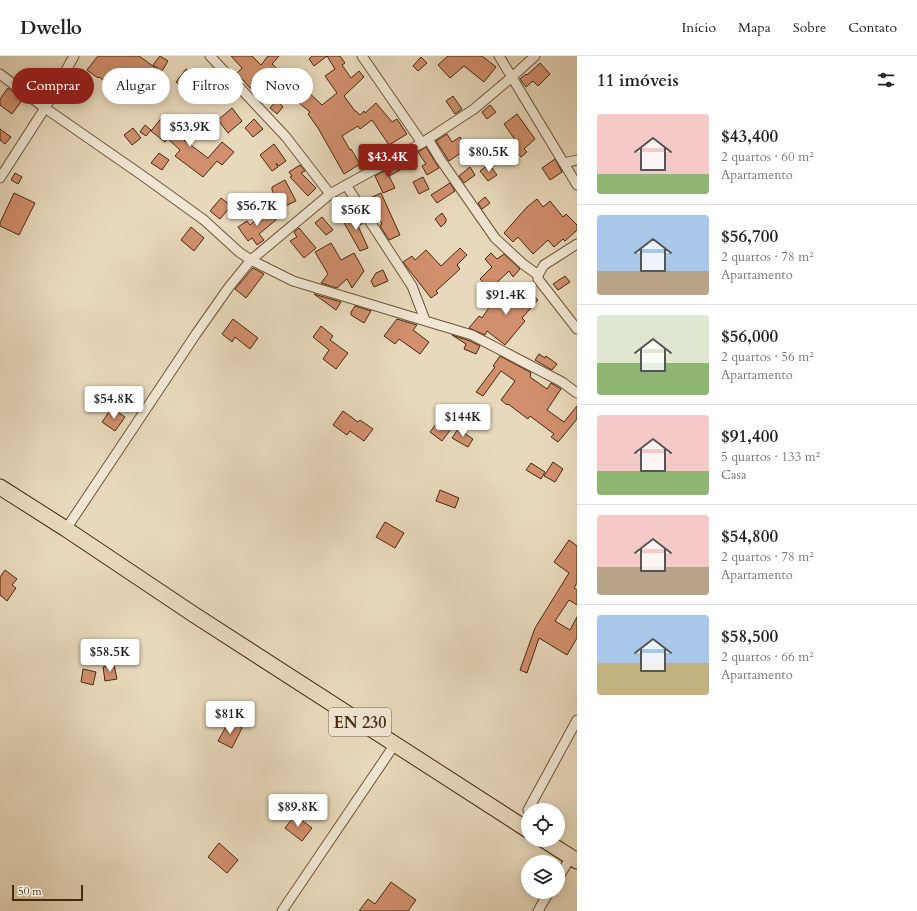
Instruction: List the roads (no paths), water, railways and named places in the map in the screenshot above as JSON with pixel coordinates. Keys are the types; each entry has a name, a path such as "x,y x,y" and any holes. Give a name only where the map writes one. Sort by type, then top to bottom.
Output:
{"main road":[{"name":"EN 230","path":"0,487 193,614 521,825"},
{"path":"555,847 575,860"}],"street":[{"path":"0,178 45,108 74,56"},
{"path":"210,56 286,137 330,194"},
{"path":"362,56 425,141 440,158 495,238 523,264 538,275 538,279 577,329"},
{"path":"499,56 577,185"},
{"path":"66,529 196,334 229,287 251,260 330,194 425,141 474,109 535,56"},
{"path":"0,74 45,108 204,220 239,252 251,260 293,281 472,335 562,382 577,393"},
{"path":"564,164 577,160"},
{"path":"346,185 412,286 425,320"},
{"path":"538,275 544,265 577,244"},
{"path":"532,803 577,720"},
{"path":"282,911 395,744"},
{"path":"565,871 575,860"},
{"path":"538,911 545,899"}]}
